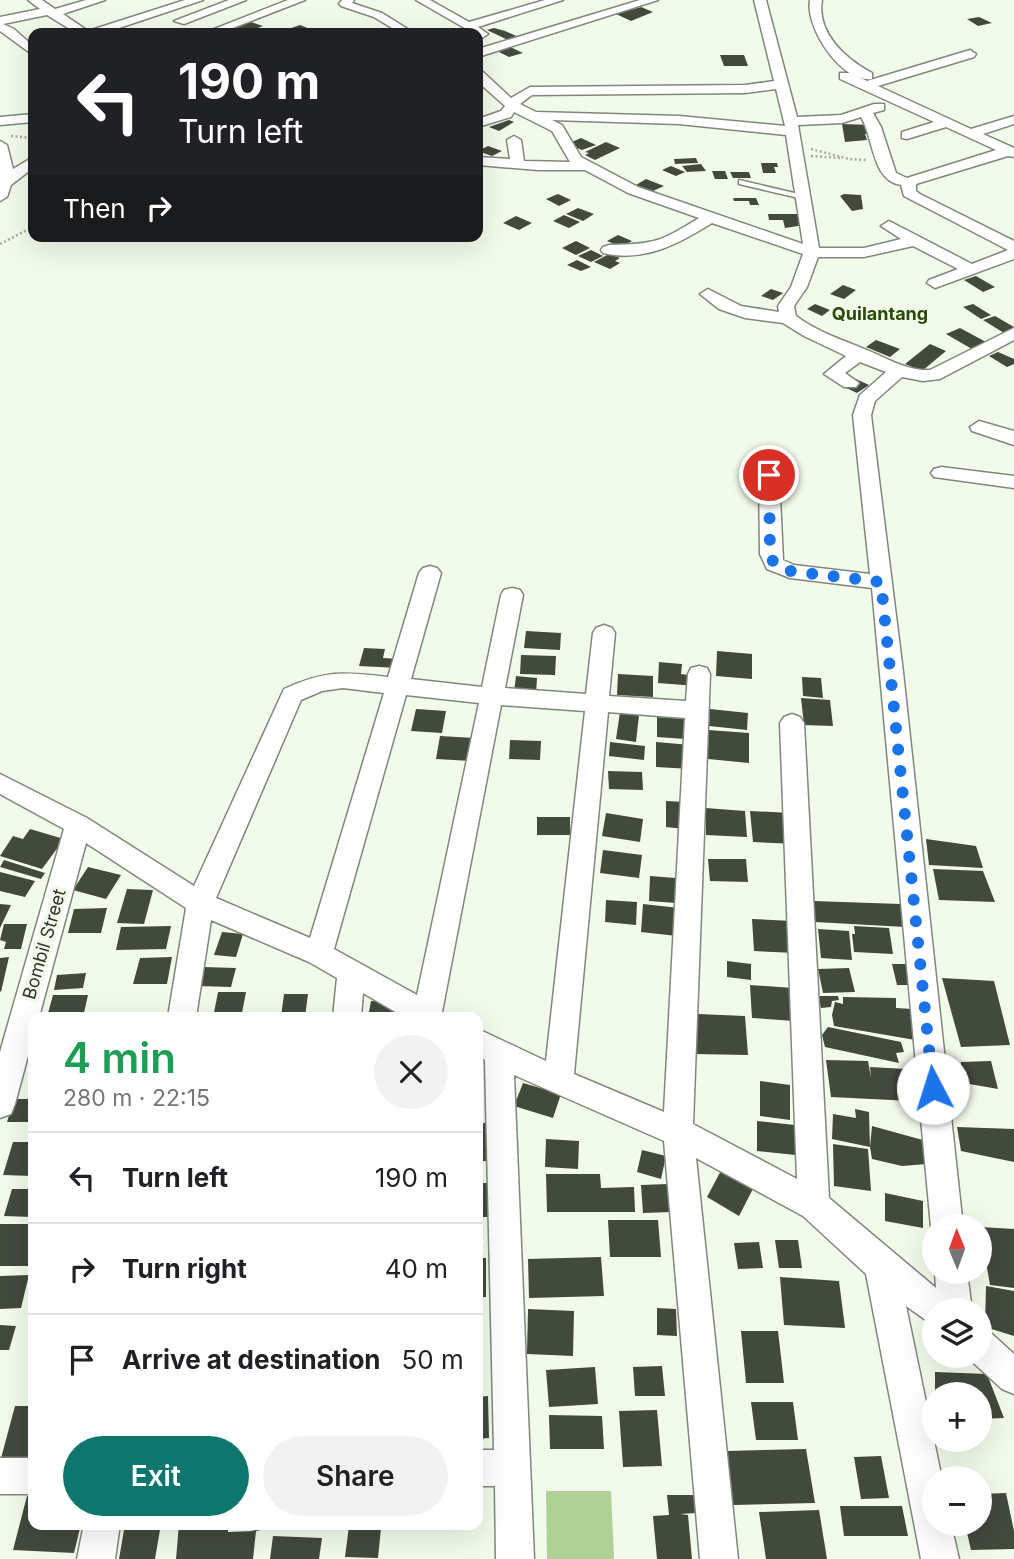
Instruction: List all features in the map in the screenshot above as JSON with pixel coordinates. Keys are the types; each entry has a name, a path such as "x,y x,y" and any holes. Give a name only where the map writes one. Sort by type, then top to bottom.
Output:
{"street":[{"path":"34,0 76,28"},
{"path":"0,21 99,0"},
{"path":"109,28 197,0"},
{"path":"165,26 240,0"},
{"path":"223,28 299,0"},
{"path":"348,0 345,4 378,15 400,28"},
{"path":"422,0 471,28"},
{"path":"468,26 508,10 556,0"},
{"path":"483,52 652,0"},
{"path":"760,0 791,126 812,252 799,287 786,306 788,318"},
{"path":"816,0 814,8 827,45 845,64 898,100 1011,152"},
{"path":"0,27 15,33 28,47"},
{"path":"483,35 502,46"},
{"path":"845,76 872,84 970,54"},
{"path":"483,80 509,109 534,116 557,128 576,160 633,190 812,252 860,255 881,252 914,240"},
{"path":"483,121 509,109 523,93 541,90 745,89 781,84"},
{"path":"534,116 791,126 865,112 898,100"},
{"path":"865,112 890,178 908,182 1011,152"},
{"path":"21,189 0,197 4,174 1,142 5,130 1,120 28,118"},
{"path":"971,134 1014,120"},
{"path":"907,135 945,123"},
{"path":"514,140 518,164"},
{"path":"483,161 587,166"},
{"path":"4,174 28,163"},
{"path":"908,182 909,193 915,197 1014,247"},
{"path":"609,250 646,249 667,244 711,217"},
{"path":"889,226 971,270"},
{"path":"935,283 1014,253"},
{"path":"708,294 718,303 738,311 788,318 805,330 899,370 921,376 934,375 1014,333"},
{"path":"850,383 833,374 860,353"},
{"path":"899,370 866,398 862,415 946,1214"},
{"path":"979,427 1006,434 1014,439"},
{"path":"942,473 1014,482"},
{"path":"769,475 770,554 774,564 790,571 881,582"},
{"path":"319,954 430,573"},
{"path":"429,1012 512,595"},
{"path":"559,1082 604,633"},
{"path":"699,674 692,872 677,1132 719,1559"},
{"path":"183,1012 200,903 292,695 318,683 343,680 492,696 697,710"},
{"path":"792,723 814,1205"},
{"path":"0,783 78,825 200,903 319,954 421,1012"},
{"name":"Bombil Street","path":"0,1104 6,1062 78,825"},
{"path":"347,1012 351,974"},
{"path":"515,1559 495,1468 488,1048 559,1082 677,1132 814,1205 922,1298"},
{"path":"881,1265 940,1559"},
{"path":"992,1357 1014,1377"},
{"path":"0,1476 28,1476"},
{"path":"96,1559 101,1530"}],"lane":[{"path":"742,182 803,197"}],"path":[{"path":"1,142 28,139"},
{"path":"794,152 819,149 849,159"},
{"path":"794,152 885,161"},
{"path":"0,244 28,230"}],"green space":[{"path":"546,1491 611,1491 614,1559 547,1559"}],"building":[{"path":"641,7 653,12 631,21 616,14"},
{"path":"979,17 992,23 978,26 967,19"},
{"path":"251,22 263,26 258,28 235,27"},
{"path":"494,28 523,39 510,41 487,30"},
{"path":"508,46 523,53 509,57 495,50"},
{"path":"720,55 744,55 748,66 724,66"},
{"path":"509,120 514,122 499,131 489,127"},
{"path":"842,124 872,125 874,134 865,134 867,140 845,142"},
{"path":"581,138 596,145 582,150 567,144"},
{"path":"606,142 620,148 595,160 585,155 589,153 585,152"},
{"path":"488,146 502,151 492,156 483,153 483,148"},
{"path":"696,158 698,163 675,164 674,159"},
{"path":"761,163 777,163 778,167 774,167 776,173 763,173"},
{"path":"701,164 706,171 687,172 682,166"},
{"path":"671,166 685,172 676,176 662,170"},
{"path":"712,171 725,171 728,179 715,179"},
{"path":"730,172 749,172 751,178 733,178"},
{"path":"646,179 664,186 653,191 636,185"},
{"path":"558,194 571,200 559,206 546,199"},
{"path":"861,195 863,209 852,211 840,196"},
{"path":"733,198 756,198 759,205 750,205 749,201 734,201"},
{"path":"578,208 594,214 583,221 566,214"},
{"path":"768,214 798,214 805,225 785,228 783,220 769,220"},
{"path":"564,215 580,222 569,228 553,221"},
{"path":"516,216 532,223 519,230 503,223"},
{"path":"618,235 632,241 621,247 607,241"},
{"path":"576,241 590,248 576,255 562,248"},
{"path":"591,250 603,256 591,262 578,256"},
{"path":"609,254 620,258 615,261 620,263 610,269 594,262"},
{"path":"577,260 591,267 581,271 567,265"},
{"path":"976,276 995,287 983,292 964,280"},
{"path":"843,285 856,290 844,299 830,294"},
{"path":"771,289 783,293 773,300 761,296"},
{"path":"815,304 830,310 822,316 807,309"},
{"path":"973,304 991,315 981,319 963,307"},
{"path":"995,316 1014,329 1004,333 983,320"},
{"path":"960,328 986,342 972,349 946,334"},
{"path":"876,340 900,349 890,357 866,347"},
{"path":"930,344 946,351 922,371 905,364"},
{"path":"998,352 1014,359 1014,364 1007,367 989,356"},
{"path":"856,379 869,385 857,393 844,387"},
{"path":"526,631 561,633 560,650 524,648"},
{"path":"364,648 385,649 383,658 401,659 399,668 359,666"},
{"path":"717,651 752,654 752,679 716,676"},
{"path":"521,655 556,656 555,675 520,674"},
{"path":"659,662 682,664 681,674 696,676 696,686 658,683"},
{"path":"618,674 653,676 653,697 617,695"},
{"path":"516,676 537,678 536,694 514,692"},
{"path":"802,677 821,678 823,698 803,696"},
{"path":"801,698 830,700 833,726 804,725"},
{"path":"416,709 446,711 442,733 411,731"},
{"path":"710,709 748,713 747,730 709,726"},
{"path":"620,712 639,715 636,742 616,739"},
{"path":"657,717 686,719 685,739 657,737"},
{"path":"708,730 749,733 749,763 708,759"},
{"path":"440,736 474,738 471,761 436,759"},
{"path":"510,740 541,741 540,760 509,759"},
{"path":"610,742 645,746 644,760 609,756"},
{"path":"656,742 691,745 691,769 656,767"},
{"path":"608,771 642,772 643,790 609,789"},
{"path":"666,801 685,802 684,829 666,827"},
{"path":"706,808 745,811 747,837 706,835"},
{"path":"750,811 791,813 795,844 753,842"},
{"path":"606,813 643,819 640,842 602,836"},
{"path":"537,817 570,817 570,835 537,835"},
{"path":"30,829 64,839 42,869 0,856 13,836 23,839"},
{"path":"926,839 976,846 983,868 929,865"},
{"path":"603,850 642,855 639,878 600,873"},
{"path":"708,859 746,859 748,882 710,881"},
{"path":"4,860 45,873 41,879 0,867"},
{"path":"88,867 121,875 106,899 73,890"},
{"path":"933,869 983,871 995,902 939,900"},
{"path":"0,872 35,881 25,897 0,891"},
{"path":"650,876 676,878 676,903 649,901"},
{"path":"127,889 153,890 144,924 117,923"},
{"path":"606,900 637,902 636,925 605,922"},
{"path":"813,901 901,904 905,927 815,922"},
{"path":"0,904 11,905 0,928"},
{"path":"643,904 679,908 677,936 641,932"},
{"path":"107,908 101,933 68,933 74,909"},
{"path":"752,919 793,921 796,953 754,951"},
{"path":"4,924 27,924 21,949 4,949 6,942 0,940"},
{"path":"171,926 166,949 116,950 121,927"},
{"path":"854,926 889,928 893,954 854,952"},
{"path":"818,929 849,931 852,960 821,958"},
{"path":"222,932 243,934 236,957 214,955"},
{"path":"9,957 1,992 0,958"},
{"path":"172,957 167,984 133,984 140,958"},
{"path":"727,961 751,964 751,980 727,977"},
{"path":"892,964 913,964 918,985 897,985"},
{"path":"203,967 236,968 231,987 198,986"},
{"path":"849,968 855,992 823,993 818,969"},
{"path":"86,973 83,988 54,990 57,975"},
{"path":"942,978 994,981 1010,1045 961,1047"},
{"path":"750,985 793,988 795,1021 752,1018"},
{"path":"218,992 246,992 242,1012 214,1012"},
{"path":"284,994 308,994 306,1012 282,1012"},
{"path":"53,995 88,995 84,1012 48,1012"},
{"path":"818,996 838,996 839,1000 832,1001 831,1007 821,1008"},
{"path":"843,997 896,998 896,1008 913,1009 921,1041 834,1026 832,1015 835,1002 843,1004"},
{"path":"371,1001 389,1002 398,1012 369,1012"},
{"path":"698,1014 745,1016 748,1055 693,1054"},
{"path":"828,1027 901,1042 904,1052 896,1053 899,1063 825,1047 822,1035"},
{"path":"826,1060 868,1061 871,1078 870,1067 906,1069 911,1101 831,1097"},
{"path":"991,1061 998,1089 958,1082 961,1062"},
{"path":"760,1081 790,1085 790,1120 760,1116"},
{"path":"523,1083 561,1094 553,1118 514,1106"},
{"path":"14,1099 28,1099 28,1122 7,1122"},
{"path":"855,1109 869,1112 870,1147 832,1139 833,1114 856,1118"},
{"path":"757,1121 804,1126 805,1156 757,1151"},
{"path":"483,1123 487,1123 487,1161 483,1161"},
{"path":"872,1126 930,1142 927,1164 902,1166 872,1159"},
{"path":"957,1127 1014,1129 1014,1162 961,1151"},
{"path":"546,1139 579,1141 578,1169 545,1167"},
{"path":"13,1142 28,1142 28,1176 3,1175"},
{"path":"833,1144 868,1149 871,1191 834,1186"},
{"path":"642,1150 666,1156 661,1179 637,1172"},
{"path":"725,1163 757,1181 739,1216 707,1197"},
{"path":"546,1174 600,1174 601,1188 634,1187 635,1212 547,1212"},
{"path":"483,1183 497,1183 497,1217 483,1217"},
{"path":"668,1184 671,1212 643,1213 641,1185"},
{"path":"12,1189 28,1189 28,1217 4,1216"},
{"path":"885,1193 923,1201 922,1228 885,1221"},
{"path":"608,1220 658,1220 661,1257 610,1257"},
{"path":"0,1224 28,1224 28,1266 0,1266"},
{"path":"992,1228 1014,1229 1014,1288 990,1285"},
{"path":"775,1240 798,1240 802,1268 779,1268"},
{"path":"759,1242 763,1268 738,1269 734,1243"},
{"path":"601,1257 604,1296 529,1298 528,1259"},
{"path":"483,1258 486,1258 486,1297 483,1297"},
{"path":"28,1275 21,1308 0,1309 0,1276"},
{"path":"780,1277 839,1281 845,1328 784,1325"},
{"path":"986,1286 1014,1291 1014,1336 992,1329 992,1298 986,1298"},
{"path":"657,1308 676,1309 677,1336 657,1335"},
{"path":"528,1309 574,1311 573,1356 527,1354"},
{"path":"0,1325 16,1326 9,1350 0,1350"},
{"path":"741,1331 778,1331 784,1383 746,1383"},
{"path":"662,1366 665,1396 635,1396 633,1367"},
{"path":"595,1367 598,1404 549,1407 546,1370"},
{"path":"935,1372 987,1374 990,1382 935,1382"},
{"path":"992,1387 1004,1418 992,1418"},
{"path":"483,1396 488,1396 489,1438 483,1439"},
{"path":"751,1402 793,1402 798,1440 756,1440"},
{"path":"15,1406 28,1406 28,1461 0,1462"},
{"path":"657,1410 662,1466 623,1467 619,1411"},
{"path":"549,1415 602,1416 604,1449 550,1449"},
{"path":"806,1449 815,1503 733,1505 727,1451"},
{"path":"881,1456 889,1498 861,1499 854,1457"},
{"path":"1006,1493 1014,1531 1014,1549 971,1550 968,1536 992,1536 992,1494"},
{"path":"667,1495 694,1495 696,1513 680,1514 688,1515 692,1559 657,1559 653,1516 669,1515"},
{"path":"27,1496 28,1530 80,1530 74,1553 13,1550"},
{"path":"840,1506 902,1506 908,1536 844,1536"},
{"path":"819,1510 827,1559 766,1559 759,1512"},
{"path":"124,1530 160,1530 155,1559 119,1559"},
{"path":"178,1530 256,1531 253,1559 176,1559"},
{"path":"348,1530 381,1530 378,1558 345,1557"},
{"path":"273,1536 322,1538 319,1559 270,1559"}],"district":[{"name":"Quilantang","path":"880,313"}],"route":[{"path":"769,475 770,554 774,564 790,571 881,582 933,1088"}]}
